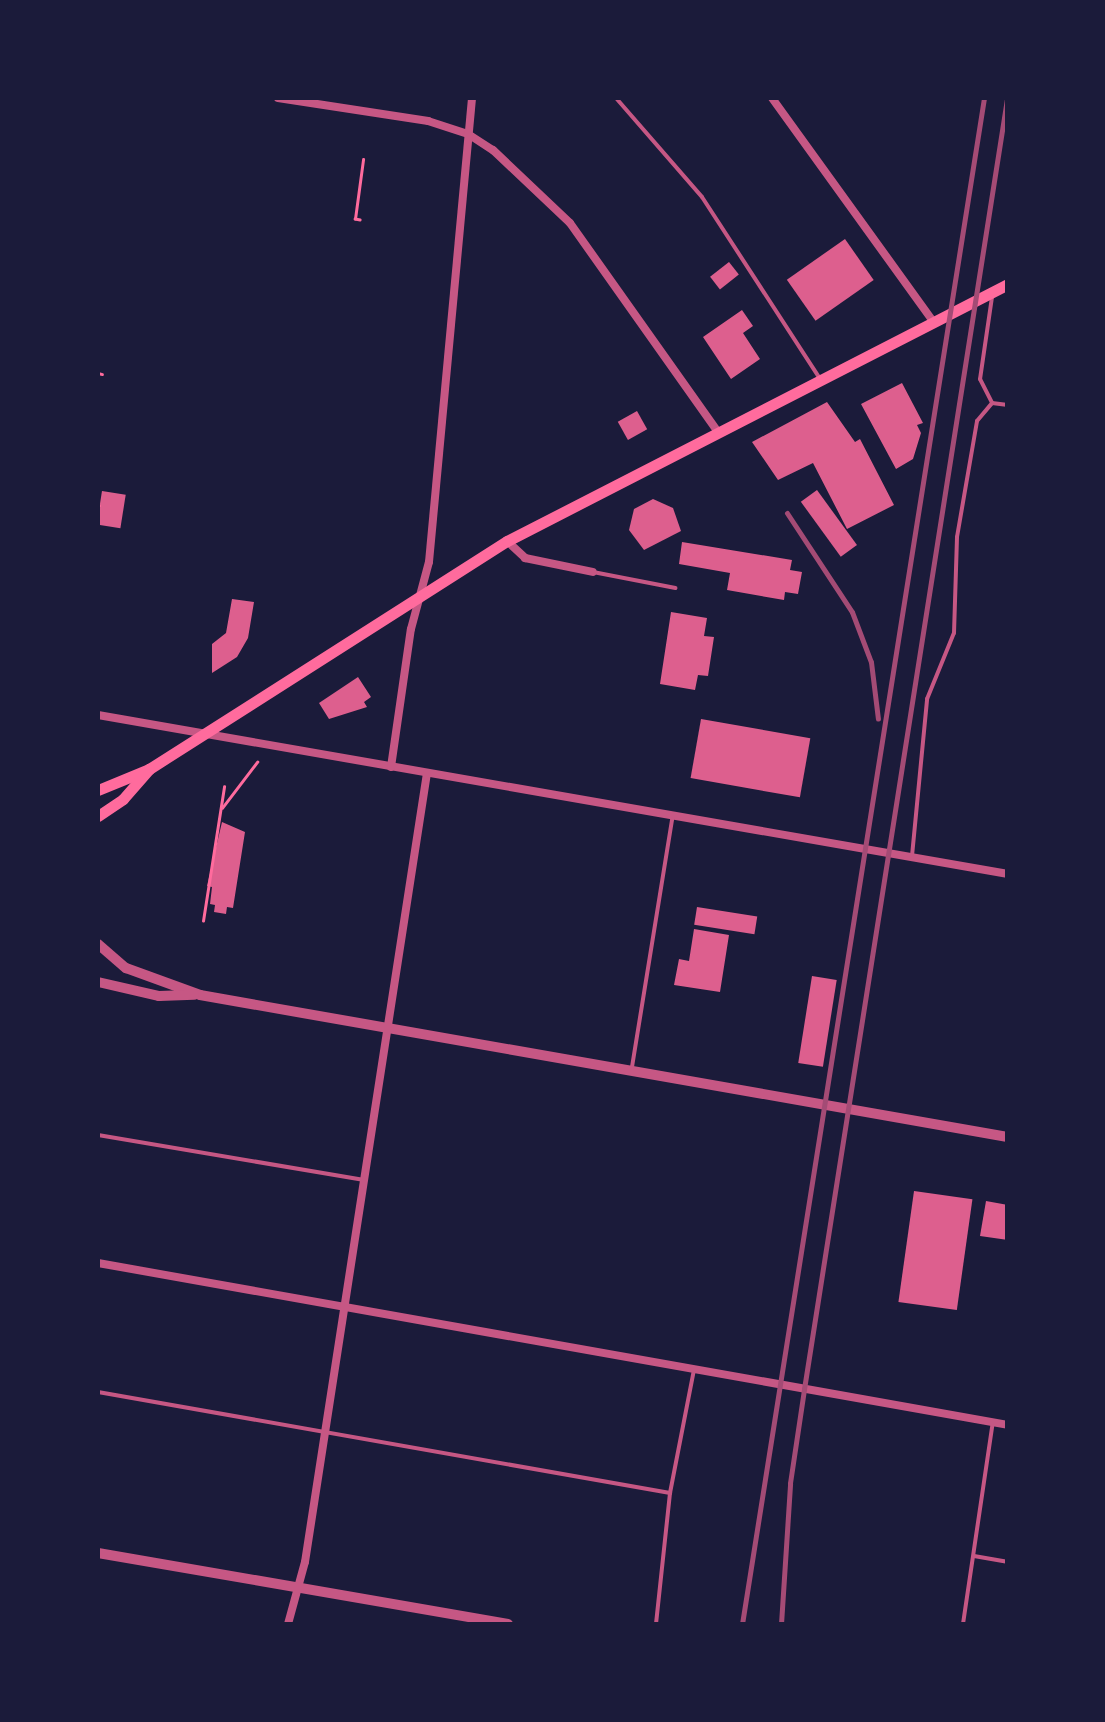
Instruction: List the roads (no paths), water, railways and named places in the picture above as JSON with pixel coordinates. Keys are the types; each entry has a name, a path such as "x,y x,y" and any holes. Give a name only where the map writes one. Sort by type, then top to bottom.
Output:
{"main road":[{"path":"98,790 148,769 507,541 818,377 1008,284"},
{"path":"98,816 123,799 148,769"}],"street":[{"path":"278,98 428,121 468,134 516,167 570,223 717,431"},
{"path":"391,766 411,629 423,591 472,98"},
{"path":"772,98 932,320"},
{"path":"507,541 525,558 593,572"},
{"path":"98,714 1008,874"},
{"path":"288,1624 326,1431 427,773"},
{"path":"98,944 126,968 200,995 1008,1137"},
{"path":"98,982 159,996 200,995"},
{"path":"98,1262 1008,1424"},
{"path":"98,1553 508,1624"}],"lane":[{"path":"616,98 702,197 818,377"},
{"path":"992,404 980,379 993,290"},
{"path":"992,404 1008,406"},
{"path":"912,857 927,699 954,633 957,537 977,421 992,404"},
{"path":"593,572 675,588"},
{"path":"632,1071 672,815"},
{"path":"98,1135 366,1180"},
{"path":"656,1624 670,1493 694,1370"},
{"path":"98,1392 670,1493"},
{"path":"964,1624 993,1422"},
{"path":"974,1556 1008,1562"}],"railway":[{"path":"742,1624 984,98"},
{"path":"781,1624 790,1483 1007,98"},
{"path":"787,513 852,612 871,662 878,719"}]}
